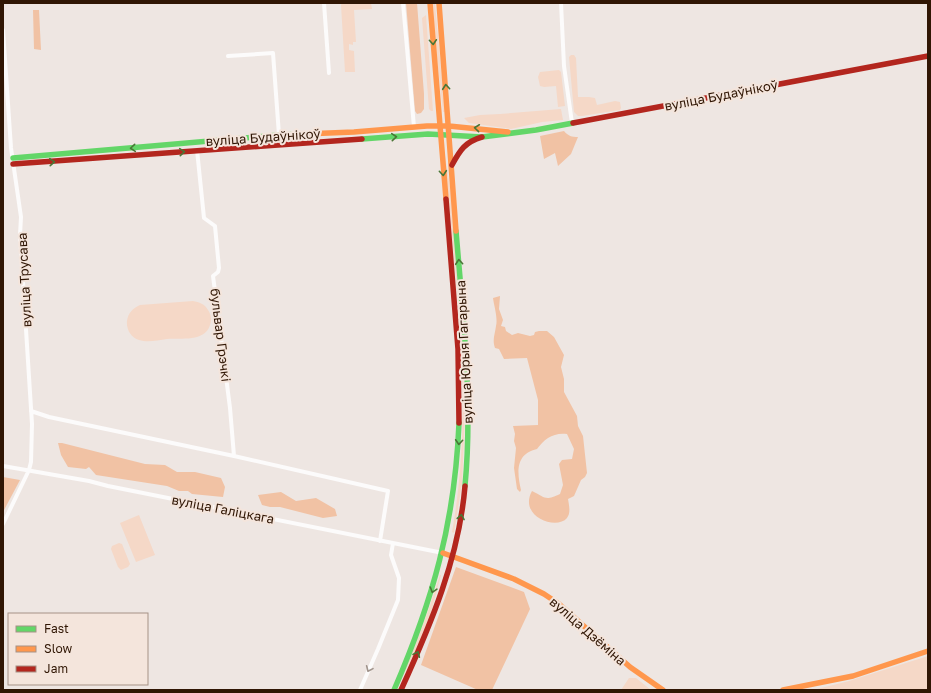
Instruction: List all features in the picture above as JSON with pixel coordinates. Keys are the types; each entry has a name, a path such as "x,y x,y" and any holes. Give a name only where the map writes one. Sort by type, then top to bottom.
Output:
{"main road":[{"name":"вуліца Юрыя Гагарына","path":"394,690 418,634 432,594 446,539 455,483 459,443 460,414 456,324 430,3"},
{"name":"вуліца Юрыя Гагарына","path":"401,690 433,618 452,555 459,530 468,460 468,404 465,332 439,3"},
{"name":"вуліца Будаўнікоў","path":"14,164 280,144 440,134 482,137 572,123 928,56"},
{"name":"вуліца Будаўнікоў","path":"13,158 279,135 414,127 449,126 514,133"},
{"path":"346,132 348,140"},
{"path":"279,135 280,144"},
{"path":"451,166 462,146 482,137"},
{"path":"158,146 159,154"},
{"name":"вуліца Дзёміна","path":"443,552 514,579 544,594 558,604 630,667 663,690"},
{"path":"783,690 853,676 928,651"}],"street":[{"path":"324,3 330,74"},
{"path":"403,3 414,127"},
{"path":"561,3 564,66 572,123"},
{"name":"вуліца Трусава","path":"3,30 13,158 21,217 20,235 32,424 29,470 3,524"},
{"path":"228,56 273,53 279,135"},
{"name":"бульвар Грэчкі","path":"197,150 204,218 215,226 219,268 218,272 213,276 230,408 234,456"},
{"path":"31,412 388,491 380,541"},
{"name":"вуліца Галіцкага","path":"3,466 91,481 108,486 380,541 443,552"},
{"path":"360,690 389,623 399,593 398,578 391,555 393,543"}],"shaded area":[{"path":"342,3 371,3 372,9 354,10 356,42 353,42 353,45 349,44 349,50 354,51 355,72 345,72"},
{"path":"406,3 417,3 424,109 421,113 417,114 415,111"},
{"path":"433,3 435,3 445,112 443,112 435,40"},
{"path":"33,10 39,10 41,50 34,49"},
{"path":"426,15 433,111 429,109 422,18"},
{"path":"574,55 576,58 578,97 595,98 597,105 615,101 620,102 620,110 582,116 578,116 574,112 569,57"},
{"path":"559,70 561,72 565,106 558,107 556,86 540,86 538,77 540,72"},
{"path":"561,109 563,120 542,122 511,129 469,123 464,118 480,115"},
{"path":"564,131 570,136 578,137 571,154 558,166 555,153 544,159 540,136"},
{"path":"444,150 451,194 462,348 465,415 462,484 454,533 452,532 459,485 462,437 461,341"},
{"path":"500,296 499,309 503,320 501,326 505,327 506,331 512,335 518,333 530,336 534,335 535,332 547,331 554,337 564,355 561,367 564,379 564,392 577,416 578,426 583,436 587,473 581,480 574,496 568,499 569,514 562,522 547,522 540,519 530,508 529,500 532,491 546,498 560,494 563,485 559,464 562,460 572,459 574,449 567,434 558,434 550,437 537,449 525,455 519,465 520,492 517,489 514,468 516,448 513,426 538,425 538,400 527,358 504,359 499,349 495,348 494,340 497,319 493,298"},
{"path":"193,301 204,305 211,317 211,323 207,330 198,337 142,341 136,339 128,330 128,316 133,309 140,305"},
{"path":"58,443 145,464 165,465 177,472 195,472 221,478 225,487 223,497 192,494 188,491 179,491 167,486 96,475 89,467 86,469 68,467 61,455"},
{"path":"3,477 20,480 3,512"},
{"path":"281,492 296,501 316,498 335,509 337,516 323,518 280,507 262,505 258,495"},
{"path":"139,515 155,555 136,562 120,523"},
{"path":"119,543 122,544 130,564 128,567 121,570 118,567 111,549 112,546"},
{"path":"456,567 524,592 530,609 492,690 478,690 421,665"},
{"path":"440,575 429,620 420,642 396,690 420,633"},
{"path":"928,656 928,690 813,690 849,681"},
{"path":"629,678 636,678 651,690 621,690"}],"traffic: fast":[{"path":"362,139 428,134 482,137 536,130 573,123"},
{"path":"13,158 304,134"},
{"path":"456,231 468,390 465,486"},
{"path":"394,690 420,624 440,560 453,494 459,423"}],"traffic: slow":[{"path":"430,3 446,199"},
{"path":"439,3 456,231"},
{"path":"304,134 354,132 427,126 449,126 508,132"},
{"path":"443,553 514,579 544,594 559,604 630,667 663,690"},
{"path":"783,690 853,676 928,651"}],"traffic: jam":[{"path":"573,123 928,56"},
{"path":"452,165 467,144 482,137"},
{"path":"13,164 362,139"},
{"path":"446,199 458,349 459,423"},
{"path":"401,690 433,615 450,565 462,513 465,486"}]}
